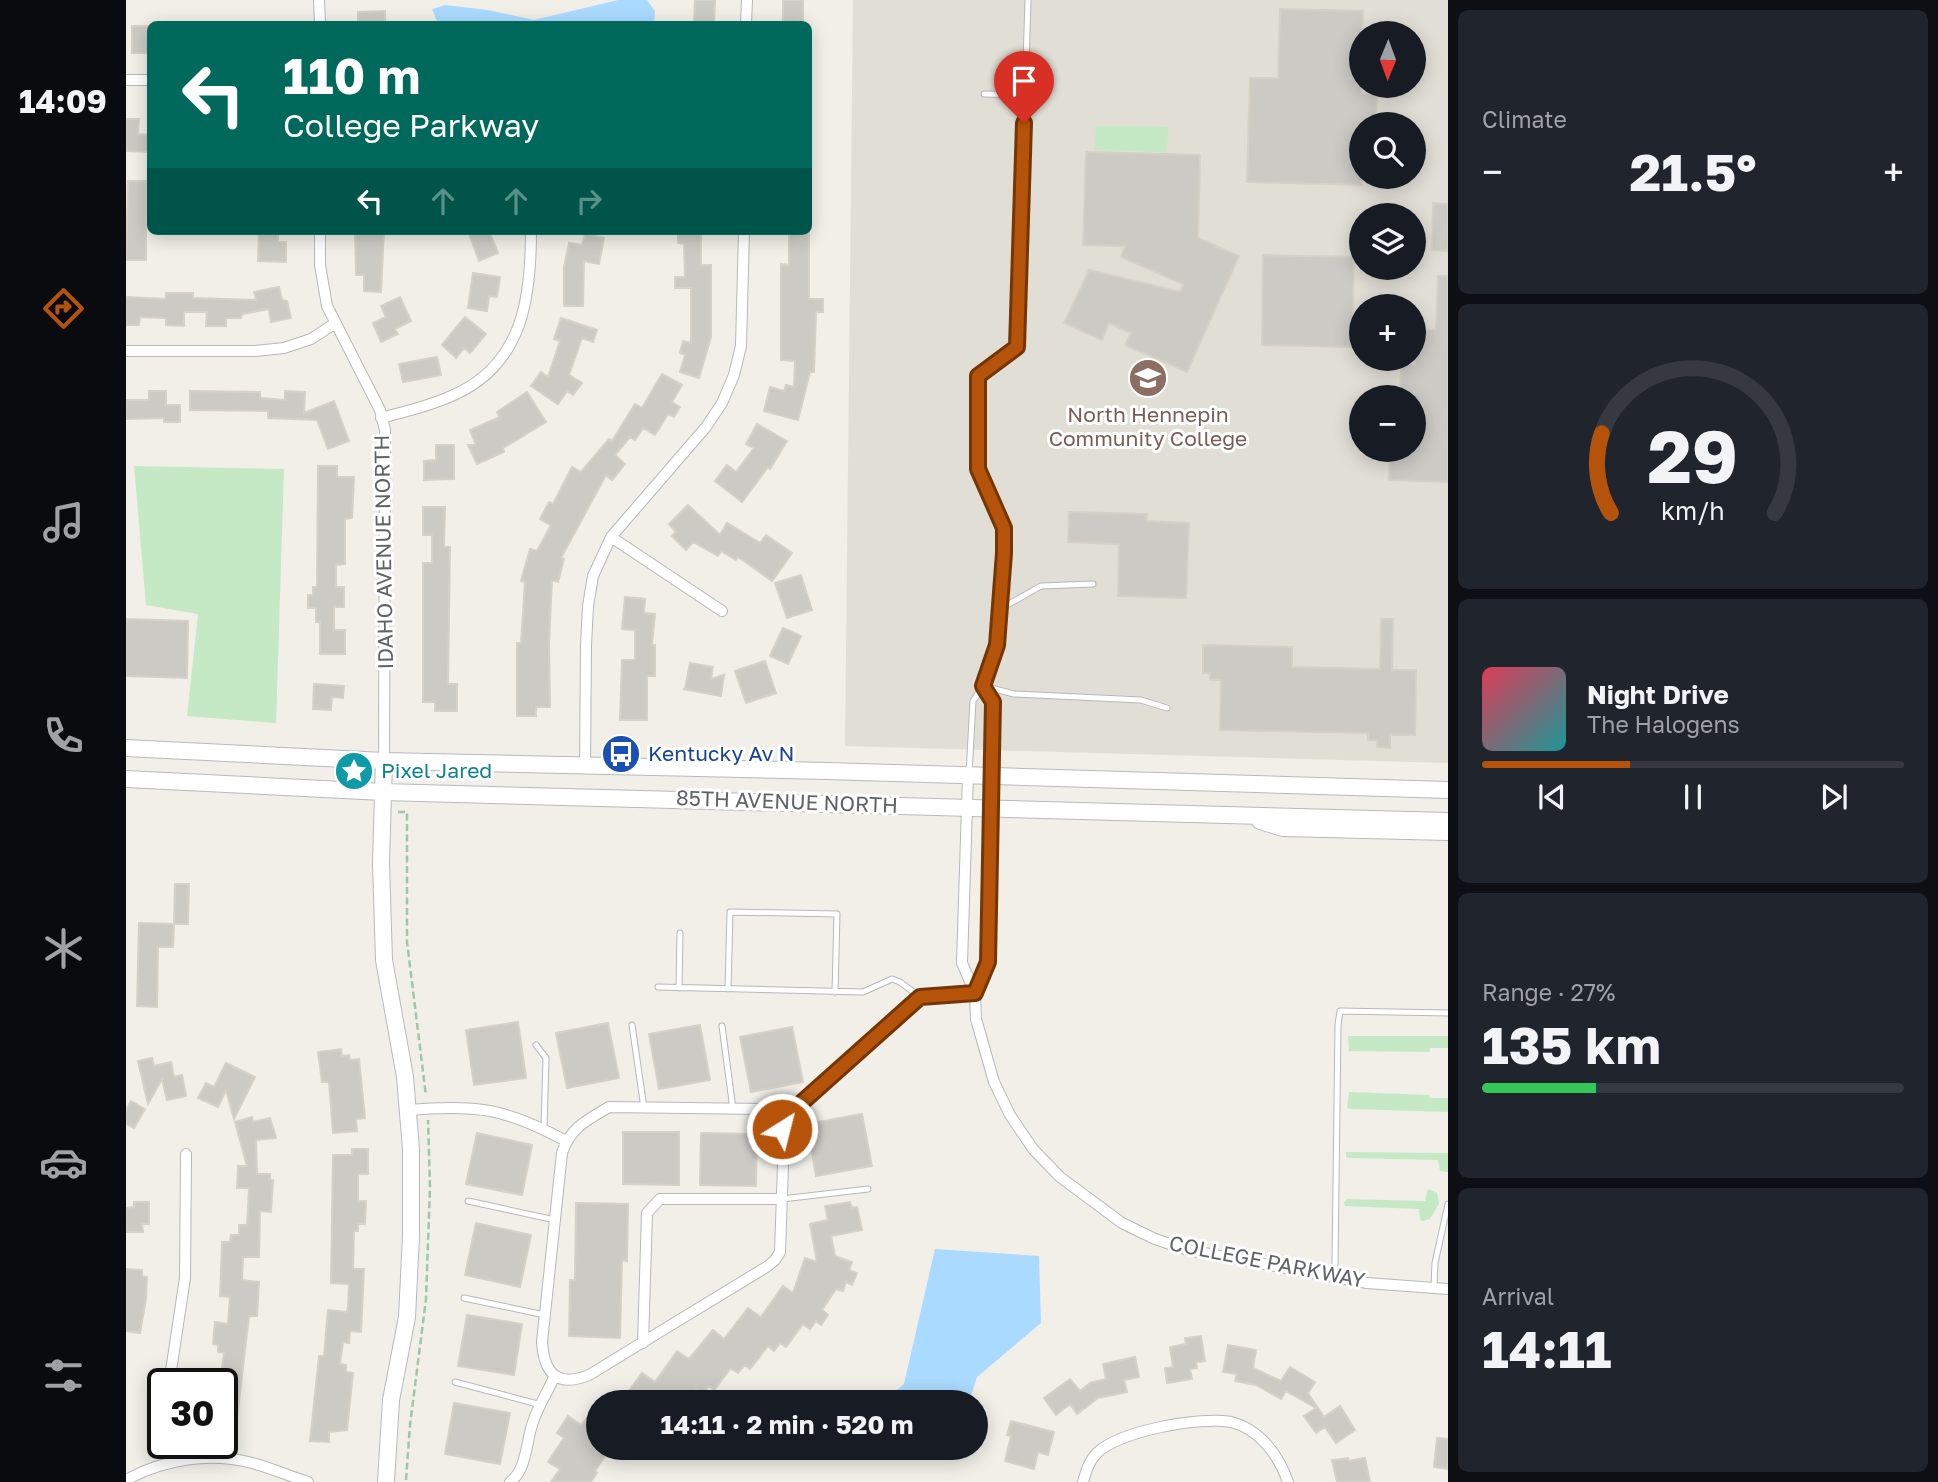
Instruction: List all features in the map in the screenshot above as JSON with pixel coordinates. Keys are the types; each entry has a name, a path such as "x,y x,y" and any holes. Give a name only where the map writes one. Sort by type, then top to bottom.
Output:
{"main road":[{"name":"85TH AVENUE NORTH","path":"126,748 384,761 1448,790"},
{"path":"384,761 381,863 384,960 408,1110 411,1149 407,1317 391,1400 386,1482"},
{"name":"85TH AVENUE NORTH","path":"126,779 383,792 1448,821"},
{"path":"1237,815 1283,828 1448,832"}],"street":[{"path":"319,0 320,21"},
{"path":"747,0 747,21"},
{"path":"126,80 147,80"},
{"name":"IDAHO AVENUE NORTH","path":"320,235 322,285 334,324 371,391 385,430 384,761"},
{"path":"381,418 435,403 461,392 484,375 503,355 518,330 527,303 531,275 531,235"},
{"path":"585,765 588,606 593,576 611,537 706,428 722,403 734,375 741,346 744,235"},
{"path":"126,351 255,351 284,348 310,339 334,324"},
{"path":"611,537 722,611"},
{"name":"COLLEGE PARKWAY","path":"968,775 962,963 975,993 976,1019 994,1082 1010,1115 1033,1149 1060,1177 1089,1200 1122,1223 1155,1239 1188,1250 1333,1277 1385,1285 1448,1289"},
{"name":"COLLEGE PARKWAY","path":"975,993 988,962 993,776"},
{"path":"780,1122 920,997 975,993"},
{"path":"609,1107 765,1110 774,1114 780,1122 784,1136 780,1252 775,1261 589,1376 577,1380 554,1377 543,1355 545,1315 562,1153 573,1130 609,1107"},
{"path":"408,1110 480,1108 510,1115 566,1141"},
{"path":"171,1368 185,1278 186,1153"},
{"path":"643,1343 647,1213 660,1199 782,1199"},
{"path":"510,1482 516,1477 521,1466 533,1420 554,1377"},
{"path":"1083,1482 1086,1469 1097,1453 1127,1435 1210,1421 1232,1422 1253,1432 1269,1447 1282,1466 1288,1482"},
{"path":"126,1480 154,1467 193,1458 234,1459 309,1482"}],"lane":[{"path":"968,775 973,701 983,686 997,645 1004,553 1004,528 978,469 978,376 1017,347 1028,0"},
{"path":"984,94 1025,95"},
{"path":"1000,609 1041,586 1093,584"},
{"path":"983,686 1014,694 1141,699 1167,708"},
{"path":"983,686 993,702 993,776"},
{"path":"728,989 730,912 837,914 835,992"},
{"path":"679,988 680,933"},
{"path":"658,988 863,992 892,979 920,997"},
{"path":"1333,1277 1340,1012 1448,1013"},
{"path":"632,1025 644,1108"},
{"path":"722,1026 733,1109"},
{"path":"536,1045 546,1058 544,1129"},
{"path":"782,1199 868,1189"},
{"path":"468,1201 555,1220"},
{"path":"1434,1289 1435,1263 1445,1230 1448,1204"},
{"path":"464,1298 545,1315"},
{"path":"455,1382 541,1405"}],"path":[{"path":"407,812 408,942 427,1100"}],"shaded area":[{"name":"North Hennepin Community College","path":"853,0 1448,0 1448,763 845,746"}],"green space":[{"path":"1096,126 1168,127 1167,152 1095,150"},
{"path":"134,466 284,469 276,723 187,716 198,614 146,605"},
{"path":"1348,1036 1448,1036 1448,1048 1430,1048 1430,1052 1349,1051"},
{"path":"1349,1092 1448,1098 1448,1112 1351,1109 1347,1108"},
{"path":"1346,1152 1448,1153 1448,1172 1440,1171 1438,1160 1351,1158 1346,1157"},
{"path":"1429,1189 1437,1193 1439,1204 1430,1219 1422,1221 1419,1209 1345,1206 1344,1202 1347,1199 1425,1201"}],"water":[{"path":"618,0 647,0 655,11 654,21 437,21 432,9 445,5 488,10 534,20"},
{"path":"935,1249 1039,1256 1041,1323 977,1377 973,1390 897,1390 904,1384"}],"building":[{"path":"695,0 715,0 714,21 694,21"},
{"path":"783,0 803,0 803,21 783,21"},
{"path":"1280,9 1363,11 1363,21 1349,21 1349,98 1377,98 1376,112 1349,112 1349,185 1247,182 1250,78 1278,78"},
{"path":"385,11 385,21 358,21 358,12"},
{"path":"132,26 147,26 147,53 132,53"},
{"path":"126,119 139,119 138,134 147,135 147,152 126,151"},
{"path":"1086,152 1200,155 1198,238 1239,256 1187,372 1125,345 1131,333 1109,323 1102,340 1064,323 1089,270 1181,292 1183,284 1121,257 1125,246 1083,245"},
{"path":"128,181 146,181 146,260 126,260"},
{"path":"1433,203 1448,204 1448,251 1432,250"},
{"path":"259,235 278,235 278,242 286,242 286,262 258,261"},
{"path":"355,235 384,235 381,292 364,291 364,275 356,275"},
{"path":"469,235 491,235 498,253 479,261"},
{"path":"585,235 604,238 599,264 584,261 583,306 564,306 564,267 569,243 582,245"},
{"path":"678,235 701,235 701,265 711,265 711,337 699,378 680,372 685,355 680,353 683,341 691,343 691,288 675,288 675,277 685,277 684,244 678,243"},
{"path":"789,235 809,235 809,299 823,299 823,312 816,312 814,372 810,372 798,420 764,411 770,387 784,391 786,385 794,387 795,361 781,360 781,264 789,265"},
{"path":"1263,255 1349,257 1349,280 1353,280 1353,294 1349,294 1349,347 1262,345"},
{"path":"473,273 500,277 497,297 489,296 487,311 468,308"},
{"path":"1438,276 1448,276 1448,482 1389,480 1390,462 1426,462 1426,385 1400,385 1401,371 1426,371 1426,330 1436,330"},
{"path":"279,287 282,300 287,301 291,318 271,322 269,309 242,314 241,318 226,318 226,326 206,326 207,312 184,312 184,326 166,325 166,318 140,317 139,325 126,325 126,297 166,299 166,293 193,293 193,298 256,300 254,292"},
{"path":"400,297 411,321 395,329 398,334 381,342 373,323 386,317 381,306"},
{"path":"465,317 486,334 470,353 464,348 456,358 442,345"},
{"path":"561,318 597,330 593,342 582,338 569,375 582,383 573,395 567,391 558,404 531,386 541,372 548,377 560,341 554,339"},
{"path":"437,357 441,375 403,382 399,364"},
{"path":"662,374 682,385 672,402 680,407 674,417 668,414 655,435 643,428 635,440 630,437 615,455 625,464 612,480 606,475 561,558 564,559 558,582 552,580 550,707 536,707 536,716 517,716 517,643 521,643 525,582 521,581 530,549 537,551 551,525 540,519 549,502 553,504 572,467 581,472 609,439 612,441 635,404 642,408"},
{"path":"149,391 166,391 166,405 180,405 180,422 164,422 164,418 126,419 126,400 149,400"},
{"path":"190,391 260,392 260,398 285,400 285,391 305,392 304,413 334,401 349,441 328,449 317,420 268,418 268,411 190,410"},
{"path":"527,392 546,422 503,448 504,452 477,464 468,445 476,445 470,430 500,417 497,412"},
{"path":"757,424 787,441 770,469 768,467 742,502 715,481 727,465 736,472 754,448 746,444"},
{"path":"436,445 454,445 454,479 424,480 424,461 436,460"},
{"path":"318,466 337,466 337,477 354,477 352,518 345,519 345,564 336,565 336,587 344,587 344,607 334,607 334,630 345,630 345,654 320,654 320,622 316,622 316,608 308,608 308,595 313,595 313,587 317,587"},
{"path":"688,505 720,535 727,523 760,543 766,535 792,553 772,581 738,557 736,560 721,551 718,556 693,542 686,550 672,536 676,532 669,524"},
{"path":"423,507 445,507 444,547 450,547 448,684 457,684 457,711 435,711 435,702 423,702 423,563 432,563 432,535 423,535"},
{"path":"1069,512 1147,514 1146,521 1189,523 1186,598 1118,596 1119,544 1068,542"},
{"path":"801,575 812,610 787,618 775,583"},
{"path":"625,597 645,599 644,613 655,614 652,645 655,645 655,676 647,676 647,720 620,720 622,660 635,660 635,630 622,629"},
{"path":"126,619 188,621 187,678 126,676"},
{"path":"1381,619 1393,619 1392,670 1416,670 1415,735 1390,735 1390,748 1377,747 1377,740 1368,740 1368,733 1220,730 1221,680 1210,680 1210,673 1203,673 1203,645 1292,647 1292,667 1380,669"},
{"path":"783,628 801,636 788,664 770,656"},
{"path":"765,661 776,693 746,703 735,671"},
{"path":"690,663 713,667 711,679 724,675 721,696 683,689"},
{"path":"314,684 344,686 343,698 332,697 331,710 313,709"},
{"path":"175,884 189,884 188,924 174,924"},
{"path":"139,923 174,924 173,947 158,947 157,1007 137,1006"},
{"path":"518,1022 526,1078 474,1085 466,1030"},
{"path":"608,1023 619,1078 567,1088 556,1033"},
{"path":"700,1025 710,1080 659,1089 649,1034"},
{"path":"792,1027 803,1082 751,1092 740,1037"},
{"path":"341,1049 342,1056 349,1055 350,1060 359,1059 365,1118 356,1119 357,1131 333,1133 329,1082 322,1082 318,1052"},
{"path":"152,1058 154,1066 171,1062 174,1077 182,1075 186,1096 167,1100 162,1079 148,1104 138,1061"},
{"path":"226,1063 255,1077 234,1119 226,1090 218,1107 198,1098 206,1083 214,1087"},
{"path":"131,1101 145,1109 134,1128 126,1124 126,1110"},
{"path":"862,1114 872,1166 816,1176 807,1124"},
{"path":"252,1117 253,1122 270,1118 276,1138 256,1140 257,1174 270,1174 270,1180 273,1180 271,1212 260,1211 259,1257 243,1257 242,1280 259,1282 257,1316 249,1316 238,1410 238,1368 222,1368 224,1353 218,1352 218,1345 213,1344 215,1322 228,1324 230,1297 220,1296 222,1242 230,1242 231,1235 239,1235 239,1225 247,1225 249,1188 237,1188 238,1166 247,1166 235,1122"},
{"path":"623,1132 679,1132 679,1185 623,1184"},
{"path":"477,1133 532,1145 522,1195 466,1184"},
{"path":"701,1133 757,1134 756,1186 700,1185"},
{"path":"352,1149 368,1149 368,1174 358,1174 358,1201 366,1201 365,1224 358,1224 358,1231 354,1231 353,1269 364,1269 361,1332 350,1331 349,1343 343,1342 340,1364 346,1365 346,1372 353,1373 347,1430 329,1432 329,1442 310,1441 319,1356 324,1356 328,1310 347,1312 348,1307 349,1284 331,1283 333,1155 352,1155"},
{"path":"134,1202 149,1202 149,1224 142,1224 143,1232 126,1232 126,1208 134,1207"},
{"path":"850,1202 852,1208 857,1207 862,1230 831,1236 835,1256 852,1262 849,1270 857,1273 852,1285 846,1282 843,1291 836,1289 822,1310 828,1315 821,1325 816,1321 810,1329 803,1324 786,1347 780,1343 774,1351 768,1346 750,1369 745,1365 738,1373 731,1368 714,1390 709,1386 706,1390 630,1390 642,1373 655,1382 677,1351 689,1359 713,1330 724,1339 748,1308 761,1317 783,1286 793,1293 805,1258 817,1262 810,1224 828,1220 825,1206"},
{"path":"576,1203 628,1204 627,1261 622,1260 620,1338 569,1336 570,1280 575,1280"},
{"path":"476,1223 531,1235 520,1287 465,1275"},
{"path":"126,1269 142,1270 142,1276 147,1277 140,1333 126,1331"},
{"path":"467,1315 522,1324 514,1375 458,1366"},
{"path":"1201,1336 1205,1361 1196,1362 1197,1368 1190,1369 1192,1379 1167,1383 1165,1368 1173,1367 1170,1347 1186,1344 1185,1338"},
{"path":"1228,1345 1256,1350 1253,1368 1281,1381 1290,1367 1315,1382 1308,1393 1324,1417 1340,1406 1355,1430 1336,1443 1325,1427 1316,1433 1304,1416 1316,1408 1286,1391 1281,1399 1256,1385 1235,1381 1237,1374 1223,1372"},
{"path":"1135,1357 1139,1377 1124,1380 1127,1392 1098,1398 1077,1414 1070,1404 1056,1415 1044,1398 1070,1379 1080,1391 1090,1383 1106,1379 1103,1364"},
{"path":"454,1403 510,1413 500,1464 445,1454"},
{"path":"568,1416 581,1425 586,1419 586,1460 602,1460 595,1471 597,1473 591,1482 551,1482 560,1469 548,1462 564,1438 557,1433"},
{"path":"1011,1421 1054,1432 1048,1455 1038,1452 1034,1469 1005,1461 1011,1436 1007,1435"},
{"path":"1437,1438 1448,1439 1448,1469 1434,1467"},
{"path":"1348,1458 1349,1461 1365,1458 1370,1482 1337,1482 1332,1460"}],"place":[{"name":"North Hennepin Community College","path":"1148,378"},
{"name":"Kentucky Av N","path":"621,754"},
{"name":"Pixel Jared","path":"354,771"}],"route":[{"path":"782,1129 780,1122 920,997 975,993 988,962 993,702 983,686 997,645 1004,528 978,469 978,376 1017,347 1024,123"}]}
